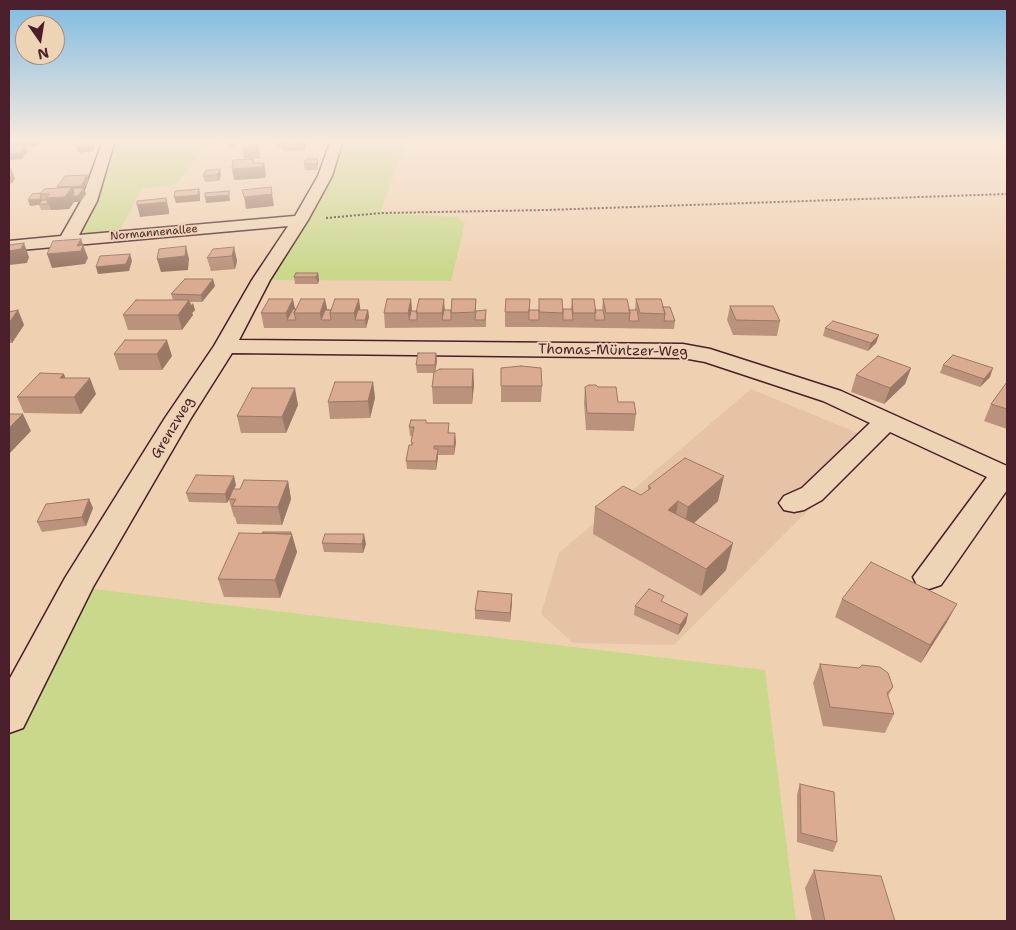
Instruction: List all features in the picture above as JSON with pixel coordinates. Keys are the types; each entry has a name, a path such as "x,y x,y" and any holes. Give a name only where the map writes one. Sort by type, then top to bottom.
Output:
{"street":[{"path":"67,241 89,201 95,183"},
{"name":"Grenzweg","path":"9,716 77,587 178,418 225,346 261,280 300,220 321,183"},
{"name":"Normannenallee","path":"9,246 300,220"},
{"name":"Thomas-Müntzer-Weg","path":"225,346 683,351 710,356 832,396 1006,475"},
{"path":"794,503 812,494 838,466 887,421"},
{"path":"929,577 1006,475"}],"path":[{"path":"300,220 382,213 556,210 1007,194"}],"shaded area":[{"path":"751,389 877,441 674,645 573,643 541,614 559,553"}],"green space":[{"path":"91,183 176,183 142,188 117,236 67,241"},
{"path":"317,183 391,183 381,209 382,213 457,217 465,223 451,281 261,280 300,220"},
{"path":"77,587 765,670 796,921 9,921 9,723"}],"building":[{"path":"60,183 82,183 81,186 57,187"},
{"path":"72,187 65,197 46,198 49,194 40,194 44,189"},
{"path":"271,187 272,194 244,197 242,190"},
{"path":"73,188 84,188 78,196 72,196 74,193"},
{"path":"199,189 198,195 174,197 175,191"},
{"path":"229,191 229,195 205,197 205,193"},
{"path":"41,193 41,199 28,200 32,194"},
{"path":"166,198 166,202 137,205 137,201"},
{"path":"42,200 47,200 48,204 39,204"},
{"path":"81,239 77,246 83,245 81,251 47,254 53,241"},
{"path":"24,243 21,249 9,251 9,245"},
{"path":"186,246 185,256 157,259 159,249"},
{"path":"234,247 232,256 207,258 213,249"},
{"path":"130,254 126,264 96,267 100,256"},
{"path":"296,273 318,273 316,277 294,277"},
{"path":"185,279 213,279 201,295 171,294"},
{"path":"269,299 293,299 286,313 261,313"},
{"path":"301,299 325,299 320,313 294,313"},
{"path":"335,299 359,299 354,313 330,313"},
{"path":"387,299 411,299 408,313 384,313"},
{"path":"419,299 444,299 442,313 416,313"},
{"path":"452,299 476,299 475,312 451,313"},
{"path":"506,299 530,299 529,312 505,312"},
{"path":"539,299 562,299 563,313 539,312"},
{"path":"572,299 594,299 596,313 573,313"},
{"path":"603,299 627,299 630,313 606,313"},
{"path":"636,299 661,299 665,314 640,313"},
{"path":"136,300 189,300 178,315 123,315"},
{"path":"730,306 773,306 780,321 736,320"},
{"path":"663,307 670,307 675,321 664,321"},
{"path":"293,309 296,309 294,313 296,320 287,320"},
{"path":"563,309 572,309 573,320 563,320"},
{"path":"18,310 9,323 9,312"},
{"path":"325,310 331,310 331,320 321,320"},
{"path":"358,310 368,310 365,320 355,320"},
{"path":"444,310 451,310 451,320 442,320"},
{"path":"486,310 485,320 475,320 476,311"},
{"path":"529,310 539,310 539,320 529,320"},
{"path":"595,310 603,310 605,320 595,320"},
{"path":"629,310 637,310 639,321 629,321"},
{"path":"411,311 417,311 417,320 409,320"},
{"path":"833,321 879,335 871,343 825,328"},
{"path":"125,340 167,340 157,354 114,354"},
{"path":"418,353 436,353 435,365 416,365"},
{"path":"953,355 993,368 984,379 943,365"},
{"path":"878,356 911,368 890,388 856,375"},
{"path":"521,366 541,368 542,386 501,386 501,368"},
{"path":"440,369 473,369 472,387 432,387 434,372"},
{"path":"40,373 64,374 60,378 90,378 74,397 17,397"},
{"path":"335,382 373,382 368,401 328,402"},
{"path":"1007,382 1007,409 991,404"},
{"path":"589,385 616,387 618,402 634,402 636,414 587,413 585,387"},
{"path":"252,388 295,388 282,417 237,416"},
{"path":"9,414 23,414 9,428"},
{"path":"411,420 426,420 426,423 449,423 448,433 455,433 454,446 434,446 434,449 438,449 436,461 406,461 409,445 413,443 411,442 414,427 409,427"},
{"path":"685,458 724,476 688,507 678,501 668,510 733,543 706,569 595,507 623,486 641,495 651,488 648,486"},
{"path":"196,475 234,476 225,494 186,493"},
{"path":"244,480 288,481 278,507 232,506 236,499 229,499 233,489 240,489"},
{"path":"89,499 82,517 37,522 46,504"},
{"path":"263,532 291,532 290,534"},
{"path":"239,533 292,534 275,580 218,579"},
{"path":"325,534 364,534 362,544 322,543"},
{"path":"871,562 957,604 930,645 842,599"},
{"path":"649,589 664,596 661,601 688,614 680,625 635,606"},
{"path":"478,591 512,594 510,613 475,610"},
{"path":"820,664 859,668 862,665 880,667 888,673 893,687 887,693 894,714 830,707"},
{"path":"800,784 834,792 837,842 801,833"},
{"path":"814,870 881,876 895,921 825,921"}]}
